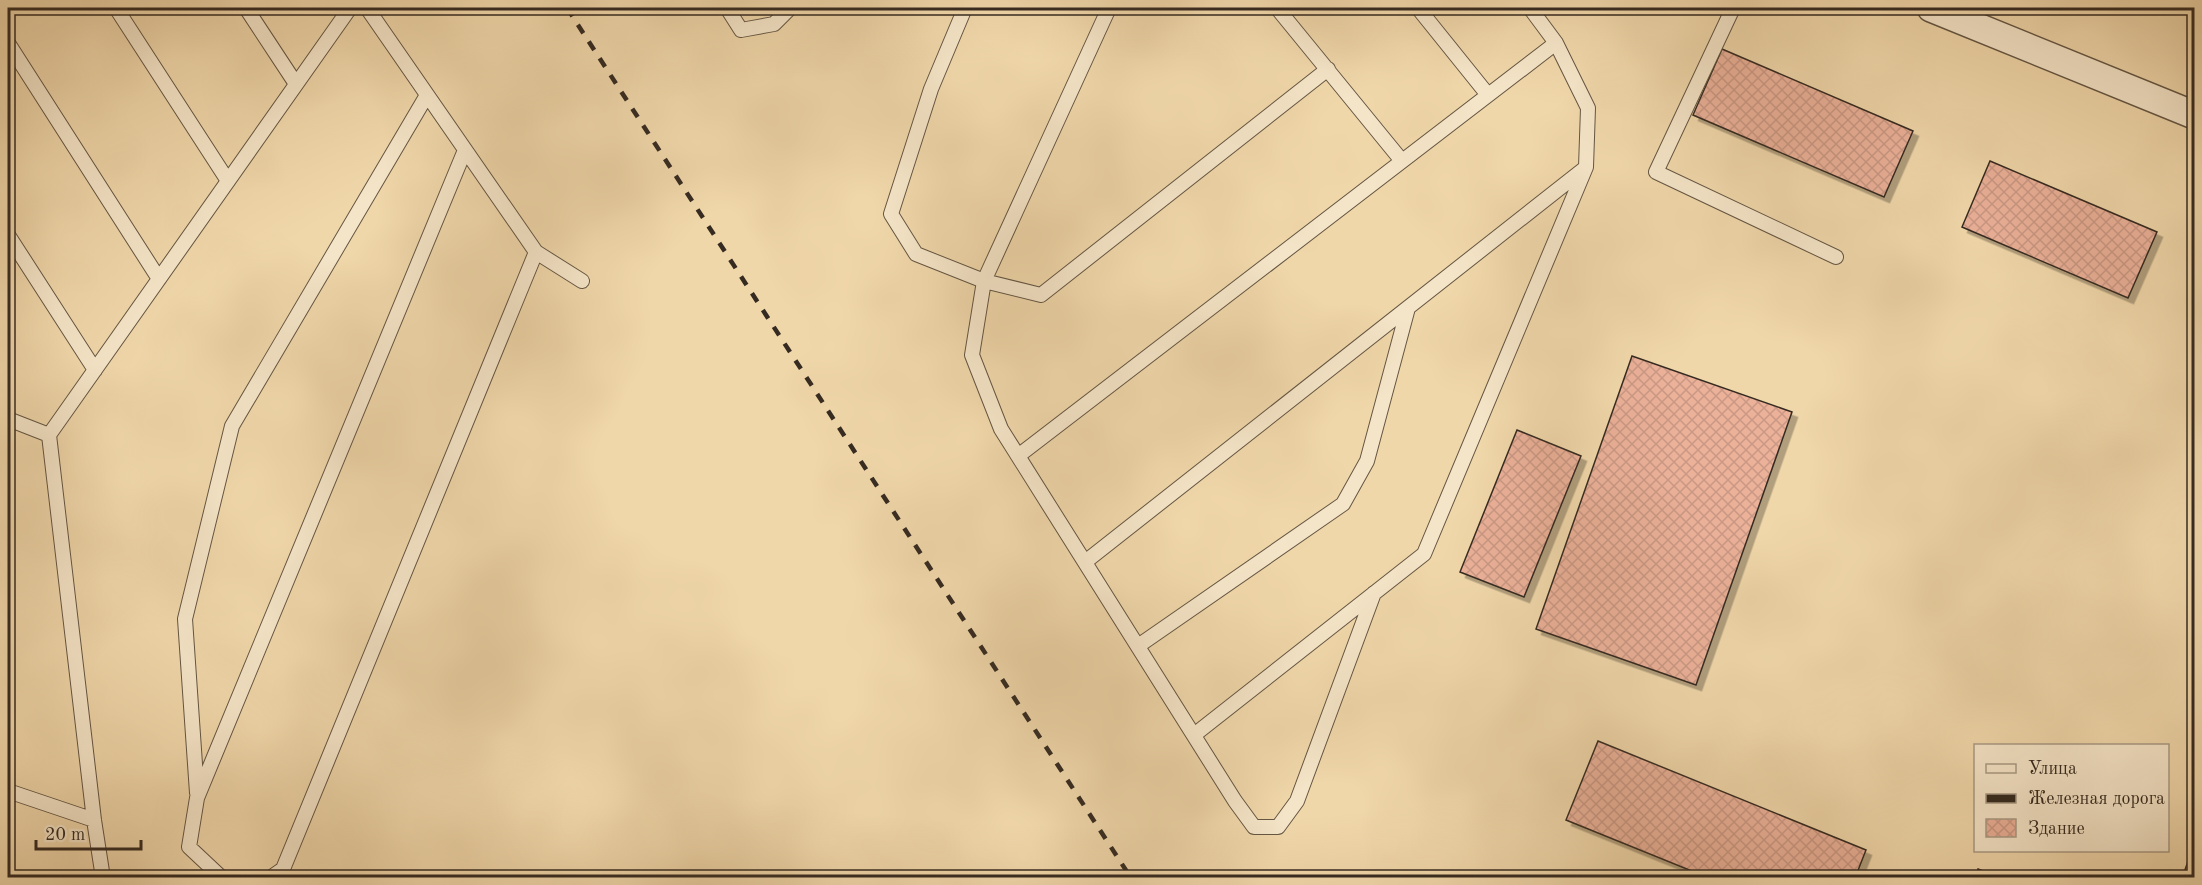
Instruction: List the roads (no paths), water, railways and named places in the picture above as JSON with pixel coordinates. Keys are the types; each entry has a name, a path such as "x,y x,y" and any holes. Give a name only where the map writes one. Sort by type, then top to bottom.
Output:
{"street":[{"path":"1931,8 2194,115"}],"lane":[{"path":"116,8 228,181"},
{"path":"246,8 296,84"},
{"path":"103,878 94,820 49,435 350,8"},
{"path":"367,8 536,252 582,281"},
{"path":"727,8 741,30 774,24 790,8"},
{"path":"965,8 932,89 891,214 916,254 984,281 1041,295 1328,69"},
{"path":"1109,8 984,281 972,355 1001,429 1235,801 1254,827 1278,827 1297,801 1374,594"},
{"path":"1277,8 1402,161"},
{"path":"1418,8 1488,95"},
{"path":"1194,735 1424,554 1586,167 1588,108 1556,43 1530,8"},
{"path":"1733,8 1656,172 1836,257"},
{"path":"8,43 159,279"},
{"path":"1018,456 1556,43"},
{"path":"222,878 189,847 197,798 185,619 232,426 427,95"},
{"path":"197,798 465,150"},
{"path":"1085,562 1586,167"},
{"path":"8,235 95,370"},
{"path":"270,878 283,869 536,252"},
{"path":"1138,646 1343,504 1367,461 1408,308"},
{"path":"8,419 49,435"},
{"path":"8,791 94,820"}],"railway":[{"path":"567,8 1131,878"}]}
